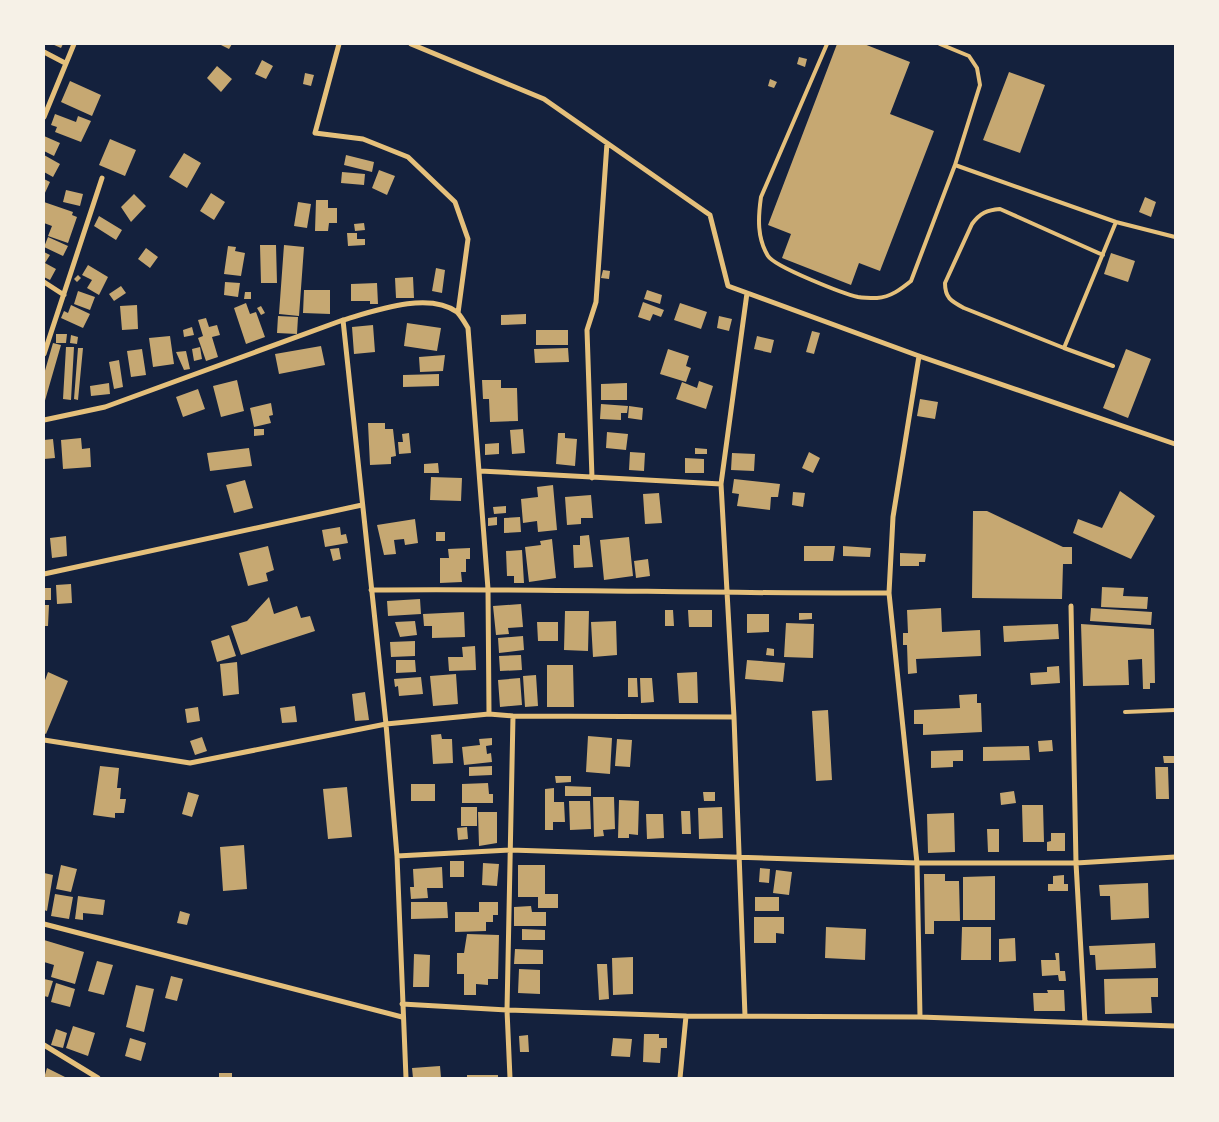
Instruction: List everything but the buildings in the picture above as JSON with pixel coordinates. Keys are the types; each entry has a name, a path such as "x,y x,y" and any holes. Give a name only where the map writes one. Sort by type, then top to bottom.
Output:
{"street":[{"path":"44,117 74,44"},
{"path":"339,44 315,133 363,139 408,158 455,202 468,239 458,313"},
{"path":"411,44 544,99 710,216 728,286 919,356 1175,444"},
{"path":"44,52 65,63"},
{"path":"592,478 586,330 596,302 607,143"},
{"path":"44,354 102,178"},
{"path":"44,282 64,295"},
{"path":"745,1016 734,717 721,484 747,293"},
{"path":"44,420 105,407 343,320 381,309 411,303 440,304 458,313 468,328 480,472 488,589 489,714"},
{"path":"343,320 386,724 397,856 402,1017 406,1078"},
{"path":"919,356 892,517 889,593 918,863 920,1017"},
{"path":"480,472 721,484"},
{"path":"44,574 362,505"},
{"path":"371,590 488,589 727,594 889,593"},
{"path":"1071,606 1076,862 1085,1023"},
{"path":"44,740 190,763 386,724 489,714 513,716 734,717"},
{"path":"510,1078 507,1010 513,716"},
{"path":"397,856 510,850 918,863 1076,862 1175,858"},
{"path":"44,924 402,1017"},
{"path":"402,1004 507,1010 686,1016 920,1017 1175,1026"},
{"path":"680,1078 686,1016"},
{"path":"44,1045 98,1078"}],"lane":[{"path":"827,44 761,197 758,218 760,239 769,258 782,268 858,297 879,298 896,293 911,281 955,165 980,85 977,68 969,56 940,44"},
{"path":"955,165 1116,222 1175,237"},
{"path":"1103,255 1000,209 989,210 978,215 972,224 945,282 945,292 950,300 957,304 1113,366"},
{"path":"1064,348 1116,222"},
{"path":"1126,712 1175,710"}]}
